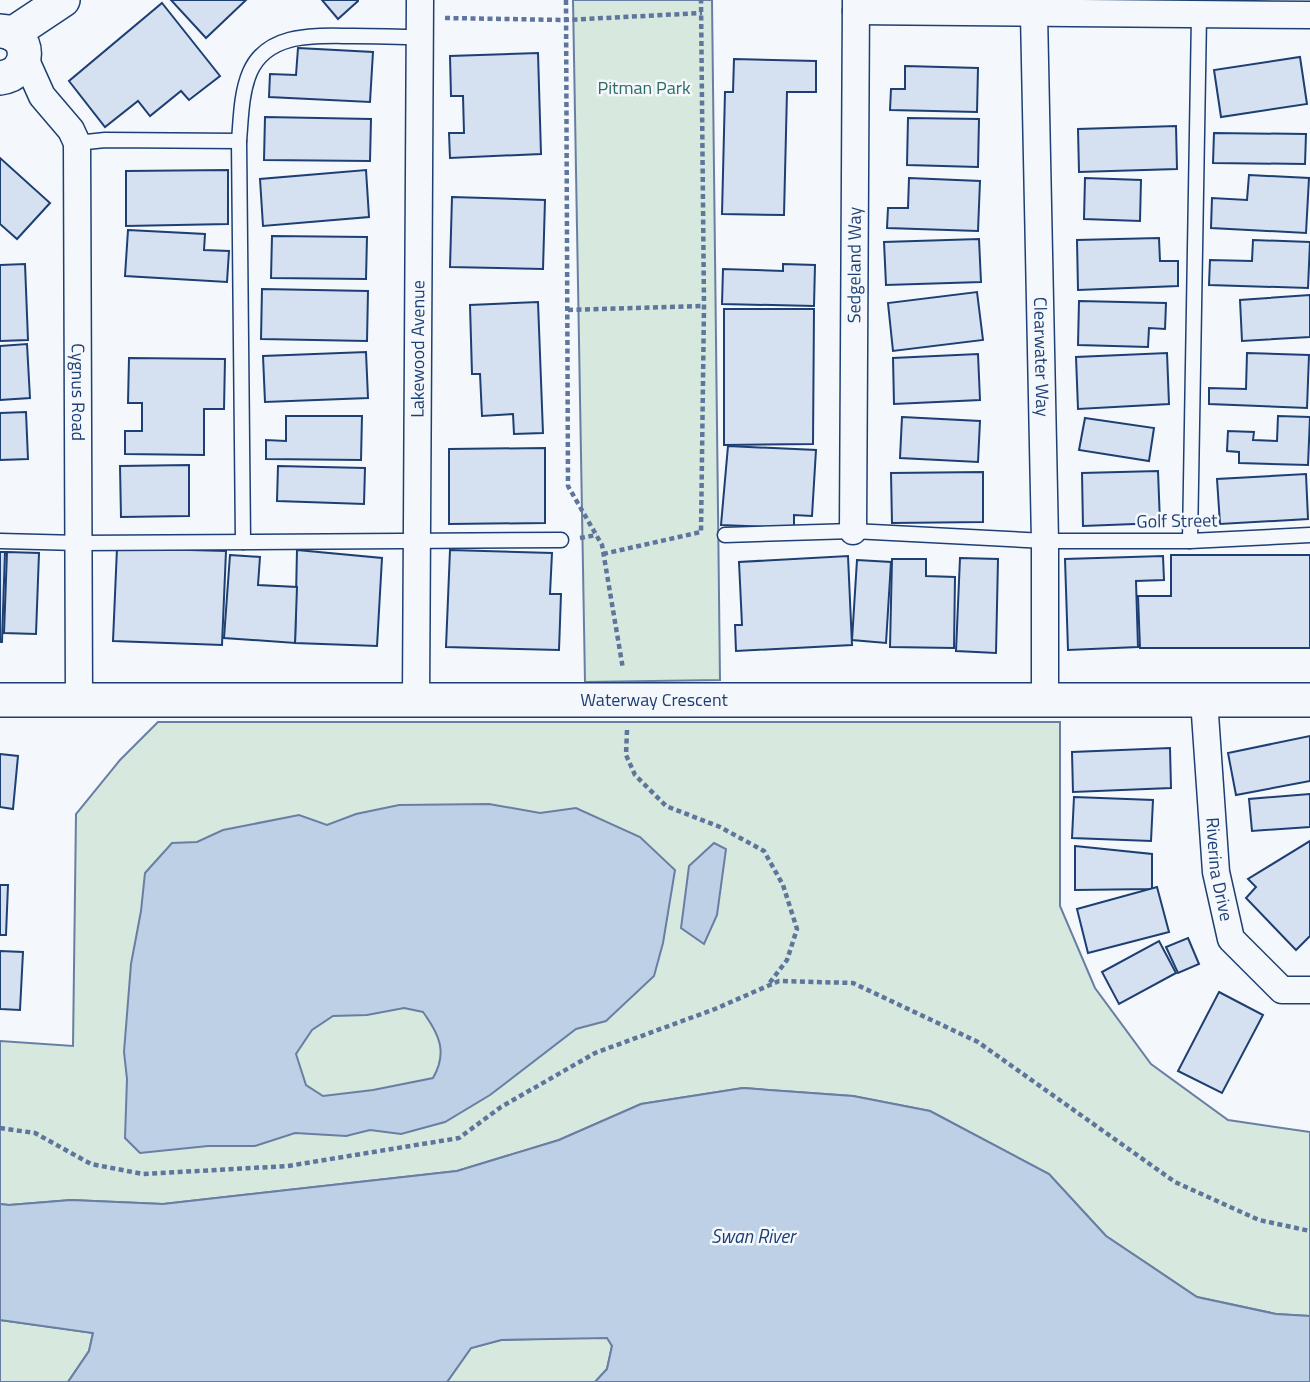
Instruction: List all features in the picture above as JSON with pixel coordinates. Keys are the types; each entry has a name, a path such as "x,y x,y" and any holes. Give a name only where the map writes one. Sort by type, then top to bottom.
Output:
{"street":[{"path":"59,4 9,48 42,96 71,130 77,143"},
{"path":"856,6 1034,14 1310,15"},
{"name":"Sedgeland Way","path":"853,531 856,6"},
{"name":"Clearwater Way","path":"1034,14 1045,541 1045,700"},
{"name":"Lakewood Avenue","path":"416,699 419,18"},
{"name":"Cygnus Road","path":"77,143 79,699"},
{"name":"Waterway Crescent","path":"0,700 1310,700"},
{"name":"Riverina Drive","path":"1203,700 1216,872 1231,939 1282,990 1310,990"}],"lane":[{"path":"1190,541 1199,16"},
{"path":"243,541 239,141 243,98 250,71 261,55 281,42 419,18"},
{"path":"77,143 105,140 239,141"},
{"name":"Golf Street","path":"725,535 853,531 1045,541 1190,541 1310,535"},
{"path":"0,541 79,543 561,540"}],"path":[{"path":"566,0 568,486 602,545 617,621 627,699 626,755 635,775 666,806 720,827 764,850 783,885 797,929 787,960 768,986"},
{"path":"604,554 701,533 704,306 702,0"},
{"path":"419,18 566,20 702,13"},
{"path":"568,310 704,306"},
{"path":"0,1128 35,1133 91,1164 142,1174 288,1166 459,1138 500,1107 595,1053 715,1009 779,981 853,983 978,1042 1175,1182 1259,1220 1310,1231"}],"green space":[{"name":"Pitman Park","path":"573,0 712,0 720,680 585,682"},
{"path":"158,722 1060,722 1060,906 1095,988 1151,1064 1228,1120 1310,1132 1310,1316 1276,1314 1197,1297 1106,1236 1049,1174 930,1111 853,1096 743,1088 641,1104 559,1140 457,1171 163,1204 71,1200 0,1204 0,1041 73,1046 76,814 120,760"},
{"path":"0,1320 93,1333 89,1351 68,1382 0,1382"},
{"path":"608,1337 612,1346 607,1369 595,1382 447,1382 471,1348 501,1340"}],"water":[{"path":"489,804 540,813 576,808 640,837 675,870 663,943 654,976 606,1021 576,1029 490,1095 445,1122 401,1134 370,1130 346,1136 295,1133 255,1146 208,1146 140,1153 125,1138 127,1079 124,1052 131,964 145,873 172,843 197,842 223,830 299,815 327,825 356,814 399,805","holes":["404,1008 423,1012 440,1044 440,1060 433,1078 373,1090 323,1096 306,1085 296,1054 312,1030 333,1016 367,1015"]},
{"path":"714,843 726,849 717,915 704,944 681,928 689,866"},
{"name":"Swan River","path":"743,1088 853,1096 930,1111 1049,1174 1106,1236 1197,1297 1276,1314 1310,1316 1310,1382 595,1382 607,1369 612,1346 607,1338 501,1340 471,1348 447,1382 68,1382 89,1351 93,1333 0,1320 0,1204 71,1200 163,1204 457,1171 559,1140 641,1104"}],"building":[{"path":"171,0 246,0 206,38"},
{"path":"322,0 358,0 358,1 338,19"},
{"path":"162,3 220,76 189,100 181,91 150,116 138,101 105,127 69,81"},
{"path":"298,48 373,52 370,102 269,97 270,74 296,75"},
{"path":"538,53 541,154 450,158 449,133 464,133 463,96 451,96 450,56"},
{"path":"1300,57 1307,104 1221,117 1214,70"},
{"path":"734,59 816,61 816,92 787,92 784,215 722,214 725,92 733,92"},
{"path":"905,66 978,68 977,112 890,110 891,89 905,89"},
{"path":"265,117 371,119 370,161 264,160"},
{"path":"908,118 979,119 978,167 907,165"},
{"path":"1176,126 1177,169 1079,172 1078,129"},
{"path":"1214,133 1306,134 1305,164 1213,163"},
{"path":"0,158 50,203 17,239 0,224"},
{"path":"228,170 228,224 126,226 126,171"},
{"path":"366,170 369,217 263,226 260,179"},
{"path":"1249,175 1309,178 1306,233 1211,228 1212,198 1247,200"},
{"path":"909,178 980,181 978,231 887,228 888,208 908,208"},
{"path":"1085,178 1141,180 1140,221 1084,219"},
{"path":"452,197 545,200 543,269 450,267"},
{"path":"128,230 205,234 204,250 229,251 227,282 125,276"},
{"path":"272,236 367,237 366,279 271,278"},
{"path":"1159,238 1160,261 1178,261 1178,286 1078,290 1077,240"},
{"path":"979,239 981,282 886,285 884,242"},
{"path":"1253,240 1310,242 1308,288 1209,285 1210,260 1252,261"},
{"path":"25,264 28,340 0,341 0,265"},
{"path":"783,264 815,265 814,306 722,304 723,269 783,271"},
{"path":"262,289 368,291 367,341 261,339"},
{"path":"977,292 983,340 893,351 888,303"},
{"path":"1310,295 1310,337 1242,341 1240,300"},
{"path":"1079,301 1166,303 1165,329 1149,328 1148,347 1078,345"},
{"path":"538,302 543,433 514,434 513,414 482,416 480,374 472,374 470,305"},
{"path":"724,309 814,309 813,444 724,445"},
{"path":"27,344 30,398 0,400 0,346"},
{"path":"366,352 368,398 265,402 263,356"},
{"path":"1167,353 1169,404 1078,409 1076,357"},
{"path":"1247,353 1309,355 1307,408 1209,404 1209,388 1246,389"},
{"path":"978,354 980,400 894,404 893,358"},
{"path":"129,358 225,359 224,409 204,409 204,455 125,454 125,431 142,431 142,403 128,403"},
{"path":"26,412 28,459 0,460 0,413"},
{"path":"286,416 362,416 361,460 266,459 266,440 286,441"},
{"path":"1278,416 1310,417 1308,465 1239,463 1239,452 1227,451 1228,431 1254,432 1253,440 1277,441"},
{"path":"902,417 980,421 978,462 900,458"},
{"path":"1085,418 1154,428 1149,461 1079,450"},
{"path":"728,446 816,450 812,516 794,515 794,528 721,525"},
{"path":"545,448 545,523 449,524 449,449"},
{"path":"189,465 189,516 121,517 120,466"},
{"path":"278,466 365,468 364,504 277,501"},
{"path":"1158,471 1160,523 1083,526 1082,473"},
{"path":"983,472 983,522 892,523 891,473"},
{"path":"1306,474 1308,519 1220,524 1217,479"},
{"path":"117,548 226,551 222,645 113,641"},
{"path":"297,550 382,558 377,646 295,643"},
{"path":"450,550 552,553 550,594 561,594 559,650 446,647"},
{"path":"0,552 5,552 2,642 0,642"},
{"path":"7,552 39,553 36,634 4,633"},
{"path":"230,555 260,557 258,585 297,587 295,643 224,638"},
{"path":"1171,555 1310,555 1310,648 1140,648 1138,596 1171,596"},
{"path":"848,556 852,645 736,651 735,625 742,625 739,562"},
{"path":"1163,556 1164,580 1136,581 1138,647 1068,650 1065,559"},
{"path":"960,558 998,559 996,653 956,651"},
{"path":"892,559 926,559 926,576 955,577 954,648 890,647"},
{"path":"857,560 891,562 886,643 852,640"},
{"path":"1310,736 1310,781 1236,795 1228,753"},
{"path":"1170,748 1171,788 1073,792 1072,752"},
{"path":"0,754 18,756 13,809 0,807"},
{"path":"1310,794 1310,827 1252,831 1249,799"},
{"path":"1074,797 1153,800 1151,841 1072,838"},
{"path":"1310,841 1310,936 1296,950 1246,898 1256,887 1248,879"},
{"path":"1075,846 1152,854 1152,889 1075,890"},
{"path":"0,885 8,885 6,935 0,935"},
{"path":"1157,887 1169,932 1088,953 1077,909"},
{"path":"1188,938 1199,964 1178,973 1166,947"},
{"path":"1159,941 1176,973 1119,1004 1102,972"},
{"path":"0,951 23,952 20,1010 0,1009"},
{"path":"1219,992 1263,1015 1222,1093 1178,1071"}]}
